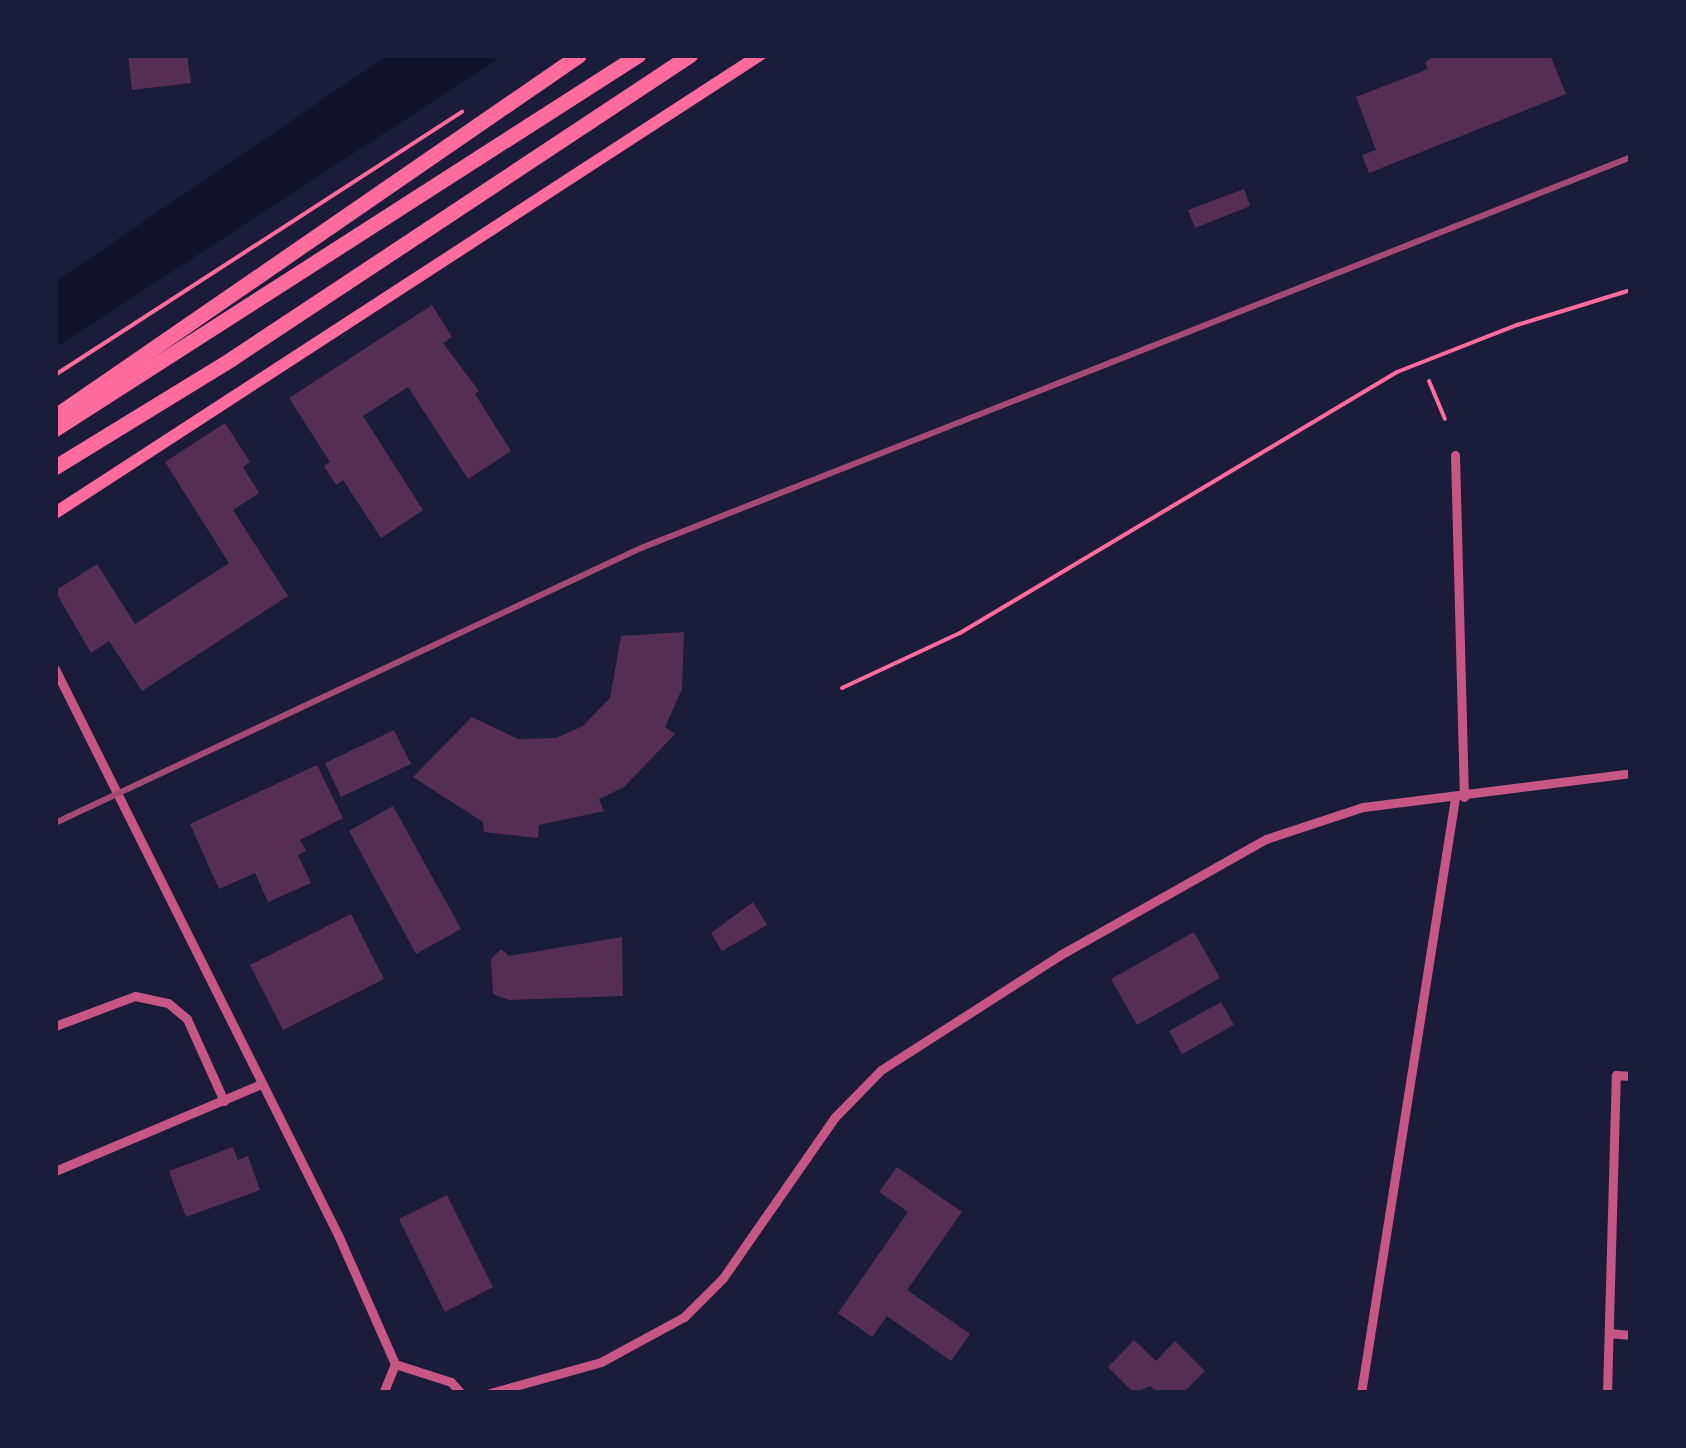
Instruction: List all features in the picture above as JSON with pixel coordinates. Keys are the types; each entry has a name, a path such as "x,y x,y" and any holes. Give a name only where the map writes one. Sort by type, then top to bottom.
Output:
{"highway":[{"path":"55,416 578,55"},
{"path":"55,429 638,55"},
{"path":"55,467 231,359 690,55"}],"main road":[{"path":"55,513 760,55"}],"street":[{"path":"1361,1393 1398,1125 1460,797 1455,455"},
{"path":"55,669 395,1364 384,1393"},
{"path":"490,1393 542,1388 643,1340 710,1294 834,1118 862,1087 926,1037 1266,838 1338,812 1631,773"},
{"path":"55,1026 135,996 168,1003 187,1019 224,1101"},
{"path":"1607,1393 1616,1075 1631,1076"},
{"path":"55,1171 261,1084"},
{"path":"1609,1333 1631,1336"},
{"path":"395,1364 452,1382 461,1393"}],"path":[{"path":"55,375 468,108"},
{"path":"842,688 960,633 1398,372 1518,324 1631,290"},
{"path":"1429,381 1445,420"}],"shaded area":[{"path":"388,55 504,55 55,348 55,282"}],"building":[{"path":"128,55 187,55 191,83 132,90"},
{"path":"1436,55 1550,55 1566,94 1369,173 1362,155 1376,150 1356,97 1428,69 1425,62"},
{"path":"1244,189 1250,206 1195,228 1188,210"},
{"path":"432,305 452,337 443,343 479,391 475,394 511,451 468,479 408,387 363,416 423,510 381,538 343,480 336,485 324,466 330,462 289,398"},
{"path":"225,423 250,462 243,467 259,493 233,510 288,596 142,691 109,641 91,653 55,591 97,564 135,624 229,563 165,462"},
{"path":"684,632 682,689 665,727 675,734 624,787 599,799 604,811 539,825 538,838 484,832 483,822 413,777 472,717 518,739 556,738 583,726 610,698 621,636"},
{"path":"394,730 411,764 341,797 325,763"},
{"path":"317,765 343,818 300,840 306,851 298,855 311,883 268,902 255,873 219,889 190,824"},
{"path":"393,806 461,929 416,954 349,831"},
{"path":"753,902 767,925 722,951 711,933"},
{"path":"351,914 384,979 283,1030 250,965"},
{"path":"1194,932 1220,978 1137,1025 1111,979"},
{"path":"622,937 623,996 509,1000 493,994 491,959 501,949 509,956"},
{"path":"1221,1002 1234,1025 1182,1054 1169,1031"},
{"path":"233,1147 238,1160 248,1156 260,1190 186,1217 169,1171"},
{"path":"897,1167 962,1212 907,1290 970,1334 951,1361 887,1316 872,1337 838,1313 908,1212 879,1192"},
{"path":"447,1195 493,1287 445,1312 399,1219"},
{"path":"1134,1340 1156,1361 1175,1341 1205,1371 1183,1393 1158,1393 1150,1386 1134,1393 1108,1367"}],"railway":[{"path":"55,823 641,548 1631,157"}]}
